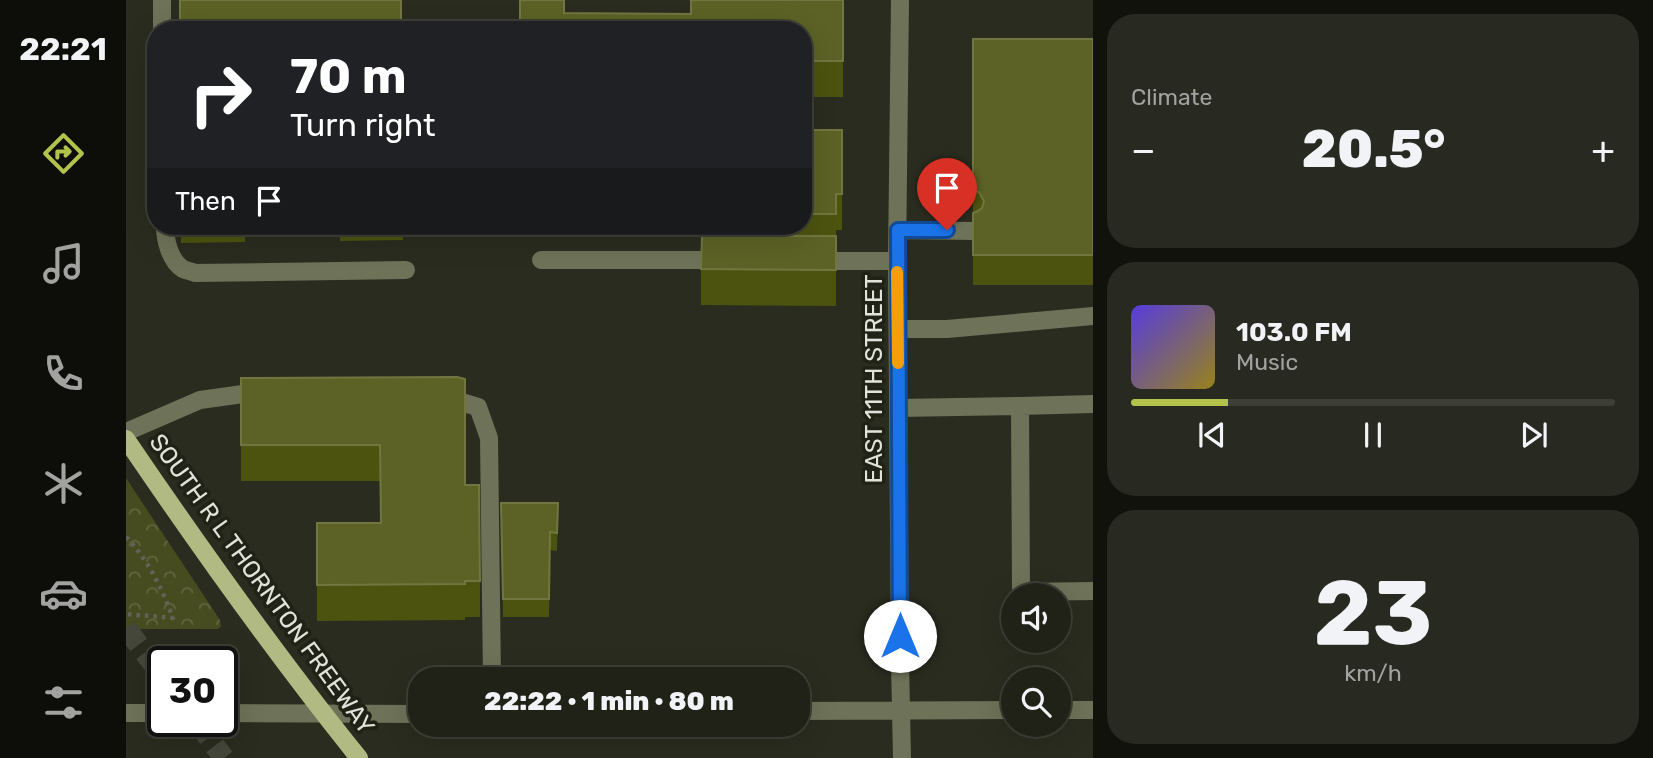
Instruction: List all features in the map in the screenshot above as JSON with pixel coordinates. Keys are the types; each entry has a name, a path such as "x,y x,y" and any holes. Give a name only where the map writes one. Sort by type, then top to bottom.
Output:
{"main road":[{"name":"SOUTH R L THORNTON FREEWAY","path":"126,439 190,533 359,758"}],"street":[{"path":"162,0 162,21"},
{"name":"EAST 11TH STREET","path":"900,0 897,261 902,758"},
{"path":"898,230 973,231"},
{"path":"166,235 173,259 183,269 195,272 406,270"},
{"path":"541,260 737,260"},
{"path":"793,261 897,261"},
{"path":"898,329 947,329 1093,316"},
{"path":"126,432 200,400 243,394 285,395"},
{"path":"423,398 451,399 478,407 489,438 492,667"},
{"path":"898,408 1093,404"},
{"path":"1020,405 1021,592 1093,591"},
{"path":"810,711 1001,710"},
{"path":"1071,710 1093,710"},
{"path":"126,713 147,713"},
{"path":"238,713 408,715"}],"path":[{"path":"126,537 159,583 173,618 126,614"}],"green space":[{"path":"126,478 220,620 221,626 218,629 126,629"}],"building":[{"path":"180,0 401,0 401,21 180,21"},
{"path":"520,0 564,0 564,13 691,14 691,0 843,0 843,61 812,61 812,21 520,21"},
{"path":"973,39 1093,39 1093,255 973,255 973,213 982,208 984,201 979,192 973,190"},
{"path":"812,130 842,130 842,194 836,194 836,214 812,214"},
{"path":"702,236 836,236 836,270 701,269"},
{"path":"241,378 465,379 465,485 479,485 480,581 465,581 465,584 317,585 317,523 381,523 380,445 241,445"},
{"path":"501,503 558,503 557,533 550,532 549,599 503,599"}],"tunnel":[{"path":"126,628 147,656"},
{"path":"208,737 224,758"}],"slow traffic":[{"path":"897,272 898,363"}],"route":[{"path":"900,636 898,230 947,230"}]}
